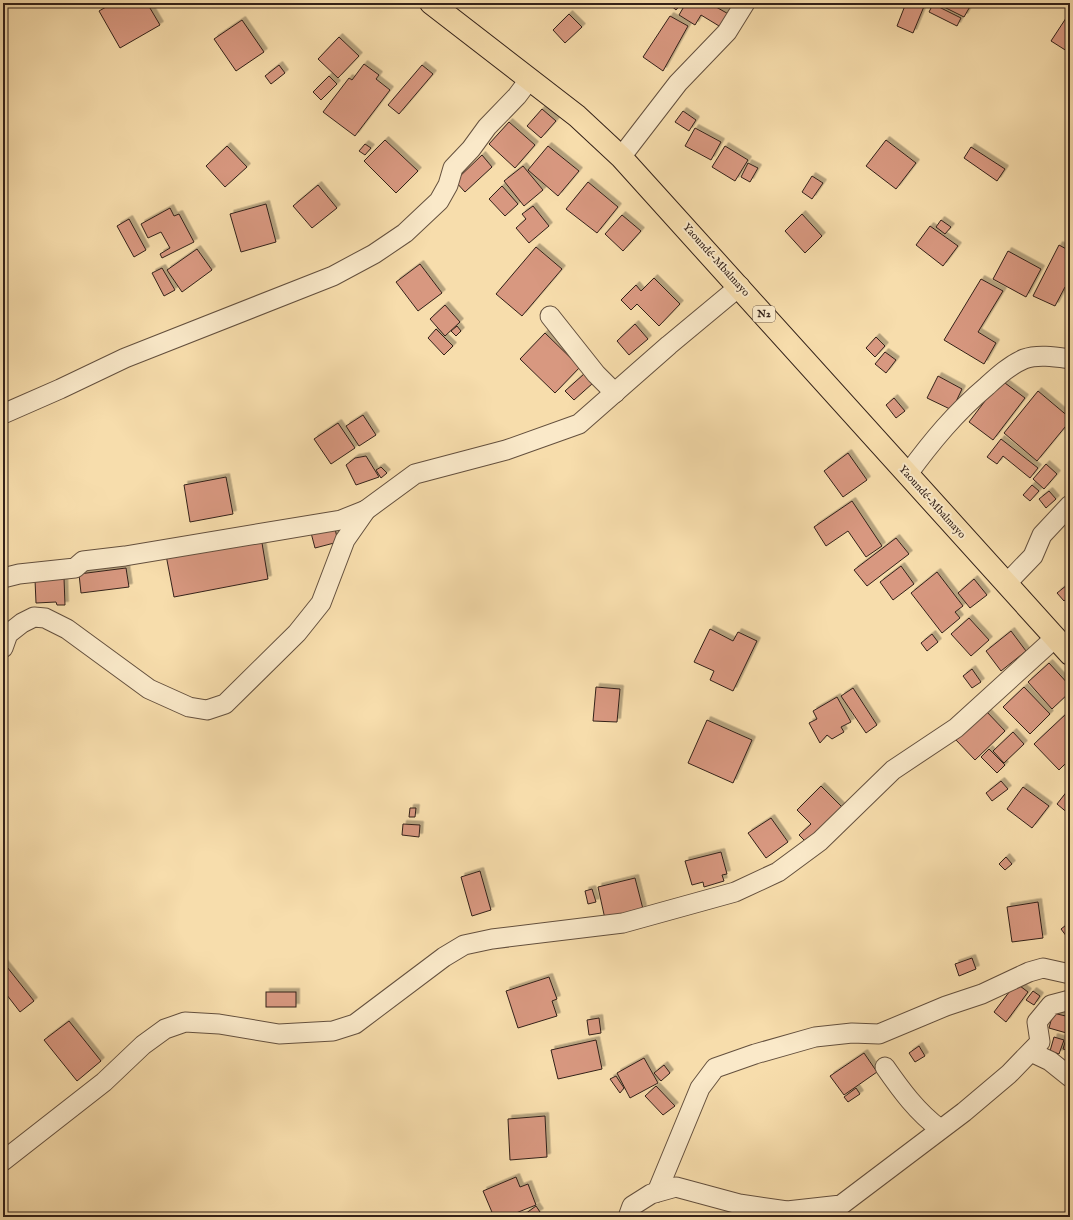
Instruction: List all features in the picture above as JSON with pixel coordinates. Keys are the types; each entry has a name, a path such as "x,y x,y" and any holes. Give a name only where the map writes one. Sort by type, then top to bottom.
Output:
{"highway":[{"name":"Yaoundé-Mbalmayo","path":"431,3 577,116 622,156 740,286 907,475 1070,654"}],"street":[{"path":"622,156 678,83 727,32 745,3"},
{"path":"3,414 126,358 333,276 374,254 405,234 439,201 448,185 453,168 529,80"},
{"path":"3,578 19,574 75,568 83,561 125,556 341,520 366,510 415,474 506,450 579,424 669,345 740,286"},
{"path":"550,316 596,374 615,393"},
{"path":"907,475 940,430 967,403 1005,370 1025,359 1048,356 1070,359"},
{"path":"1006,584 1033,556 1042,535 1070,504"},
{"path":"5,639 22,622 34,617 45,618 67,629 149,689 189,707 207,710 225,704 297,633 321,603 345,540 366,510"},
{"path":"3,1161 104,1082 143,1044 165,1029 185,1022 219,1024 279,1034 333,1031 355,1024 444,957 464,945 492,939 622,924 735,892 778,872 820,841 893,770 956,728 1056,637"},
{"path":"657,1192 700,1088 715,1068 755,1054 815,1037 852,1033 879,1034 946,1006 982,994 1029,972 1043,968 1070,974"},
{"path":"628,1217 632,1206 651,1194 676,1187 739,1204 786,1211 839,1211 1009,1074 1040,1042 1038,1022 1051,1005 1070,1000"},
{"path":"1031,1052 1050,1061 1070,1077"},
{"path":"885,1067 904,1095 927,1120 940,1130"}],"building":[{"path":"113,3 147,3 160,25 120,48 99,11"},
{"path":"668,3 682,3 676,10"},
{"path":"686,3 709,3 732,16 724,29 701,15 695,25 679,15"},
{"path":"906,3 925,4 913,33 897,26"},
{"path":"936,3 972,3 964,17"},
{"path":"933,4 961,18 957,26 929,12"},
{"path":"1070,12 1070,53 1051,41"},
{"path":"569,14 582,27 565,43 553,30"},
{"path":"670,16 688,26 663,71 643,57"},
{"path":"242,20 264,52 236,71 214,39"},
{"path":"339,37 359,56 338,78 318,59"},
{"path":"364,64 379,75 376,79 390,90 355,136 323,112 349,78 352,80"},
{"path":"279,65 285,73 271,84 265,76"},
{"path":"422,65 433,74 399,114 388,105"},
{"path":"329,76 337,84 321,100 313,92"},
{"path":"542,109 556,121 541,138 527,126"},
{"path":"683,111 696,120 689,131 675,122"},
{"path":"509,122 535,145 515,168 489,144"},
{"path":"695,128 721,142 711,160 685,146"},
{"path":"385,140 418,171 396,193 364,161"},
{"path":"886,140 916,163 896,189 866,166"},
{"path":"365,144 371,148 365,155 359,151"},
{"path":"227,146 247,167 225,187 206,166"},
{"path":"548,146 579,171 558,196 528,170"},
{"path":"725,146 748,160 735,181 712,167"},
{"path":"971,147 1005,169 997,181 964,158"},
{"path":"482,155 492,167 465,192 455,181"},
{"path":"748,163 758,168 750,182 741,177"},
{"path":"523,166 543,190 524,206 504,181"},
{"path":"812,176 823,183 812,199 802,192"},
{"path":"588,182 618,207 597,233 566,209"},
{"path":"318,185 337,208 312,228 293,206"},
{"path":"502,186 518,204 505,216 489,199"},
{"path":"266,204 276,242 241,252 230,214"},
{"path":"533,206 549,226 529,243 516,228 526,219 522,214"},
{"path":"170,208 174,216 179,214 194,242 162,258 160,254 170,248 161,232 148,238 141,224"},
{"path":"802,214 822,236 805,253 785,231"},
{"path":"622,215 641,231 623,251 605,234"},
{"path":"129,219 146,250 134,257 117,226"},
{"path":"941,220 951,227 945,234 936,227"},
{"path":"930,226 958,246 943,266 916,245"},
{"path":"1059,245 1070,251 1070,289 1065,287 1055,306 1033,296"},
{"path":"536,247 562,269 522,316 496,294"},
{"path":"197,249 212,270 182,292 167,270"},
{"path":"1008,251 1041,269 1026,297 993,279"},
{"path":"420,264 442,293 418,311 396,282"},
{"path":"162,268 175,290 164,296 152,273"},
{"path":"654,278 680,304 659,326 637,304 631,310 621,300 636,285 641,291"},
{"path":"981,279 1003,291 978,332 996,343 984,364 944,340"},
{"path":"445,305 460,322 445,336 430,319"},
{"path":"635,324 648,339 629,355 617,341"},
{"path":"457,326 461,331 456,336 451,331"},
{"path":"436,329 453,346 444,355 428,338"},
{"path":"545,333 580,367 555,393 520,359"},
{"path":"876,337 885,346 875,357 866,348"},
{"path":"885,352 896,360 886,373 875,364"},
{"path":"584,374 593,383 574,400 565,391"},
{"path":"938,376 962,389 952,410 927,398"},
{"path":"1001,380 1025,398 993,440 969,422"},
{"path":"1038,391 1070,418 1070,421 1037,461 1004,433"},
{"path":"894,398 905,411 896,418 886,405"},
{"path":"363,415 376,435 359,446 346,426"},
{"path":"338,423 355,448 331,464 314,439"},
{"path":"1001,439 1038,468 1030,478 1003,456 997,464 987,457"},
{"path":"848,453 867,480 843,497 824,471"},
{"path":"366,456 379,477 356,485 346,465 355,458"},
{"path":"1046,464 1057,474 1044,489 1033,479"},
{"path":"381,467 387,473 381,478 376,470"},
{"path":"226,477 233,514 190,522 184,485"},
{"path":"1032,485 1039,491 1030,501 1023,495"},
{"path":"1049,491 1056,499 1046,508 1039,499"},
{"path":"852,501 882,546 866,557 848,531 826,546 814,527"},
{"path":"334,524 338,542 315,548 310,529"},
{"path":"261,537 268,579 174,597 166,555"},
{"path":"896,538 909,554 867,586 854,570"},
{"path":"901,566 914,584 893,600 880,582"},
{"path":"126,568 129,587 81,593 79,574"},
{"path":"937,572 963,606 955,612 960,618 942,633 911,593"},
{"path":"64,578 65,605 57,605 56,602 36,603 35,580"},
{"path":"974,579 987,595 970,608 958,593"},
{"path":"1067,585 1070,589 1070,596 1064,601 1057,593"},
{"path":"969,618 989,640 971,656 951,634"},
{"path":"710,629 733,641 738,632 757,641 733,691 710,680 714,671 694,662"},
{"path":"1011,631 1026,651 1001,671 986,651"},
{"path":"932,634 938,642 927,651 921,643"},
{"path":"1049,663 1070,686 1070,692 1052,709 1028,682"},
{"path":"972,669 981,682 972,688 963,676"},
{"path":"596,687 620,689 617,722 593,721"},
{"path":"1024,687 1050,714 1030,734 1003,707"},
{"path":"853,688 877,725 866,733 841,696"},
{"path":"837,697 851,722 841,727 844,732 832,739 827,735 820,743 809,723 817,719 813,711"},
{"path":"986,711 1005,731 975,760 956,740"},
{"path":"1067,713 1070,716 1070,759 1059,770 1034,744"},
{"path":"707,720 752,740 733,783 688,763"},
{"path":"1013,732 1024,744 1004,763 993,751"},
{"path":"989,749 1005,765 997,773 981,757"},
{"path":"1001,781 1008,789 992,801 986,793"},
{"path":"821,786 843,808 808,844 799,835 811,824 797,810"},
{"path":"1023,787 1049,806 1032,828 1007,809"},
{"path":"1068,790 1070,791 1070,815 1057,804"},
{"path":"410,808 416,808 415,817 409,817"},
{"path":"771,818 788,842 766,858 748,833"},
{"path":"403,824 420,825 419,837 402,835"},
{"path":"721,852 727,874 722,875 724,881 704,887 703,882 692,885 685,861"},
{"path":"1006,857 1012,864 1005,870 999,864"},
{"path":"480,871 491,910 472,916 461,877"},
{"path":"635,878 643,909 605,919 598,887"},
{"path":"592,889 596,902 588,904 585,891"},
{"path":"1038,902 1043,938 1012,942 1007,907"},
{"path":"1070,922 1070,941 1061,929"},
{"path":"972,958 976,969 959,976 955,964"},
{"path":"3,962 34,1001 20,1012 3,990"},
{"path":"549,977 557,999 552,1001 557,1016 518,1028 506,991"},
{"path":"1016,983 1028,992 1006,1022 994,1012"},
{"path":"1033,991 1040,996 1034,1005 1026,1000"},
{"path":"266,992 296,992 296,1007 266,1007"},
{"path":"1053,1013 1070,1017 1070,1034 1049,1028"},
{"path":"599,1018 601,1033 589,1035 587,1020"},
{"path":"69,1021 101,1061 77,1081 44,1040"},
{"path":"1054,1037 1064,1040 1059,1054 1050,1051"},
{"path":"1066,1039 1070,1040 1070,1051 1063,1049"},
{"path":"596,1040 602,1069 558,1079 551,1050"},
{"path":"919,1046 925,1056 915,1062 909,1053"},
{"path":"864,1053 877,1072 844,1095 830,1076"},
{"path":"644,1058 658,1083 630,1098 617,1073"},
{"path":"664,1065 670,1073 661,1081 654,1073"},
{"path":"616,1076 624,1088 620,1093 610,1079"},
{"path":"656,1086 675,1106 663,1115 645,1096"},
{"path":"856,1088 860,1094 848,1102 844,1097"},
{"path":"545,1116 547,1157 510,1160 508,1119"},
{"path":"516,1177 520,1187 528,1184 536,1205 506,1217 494,1217 483,1191"},
{"path":"536,1206 540,1212 532,1217 521,1217"}]}
